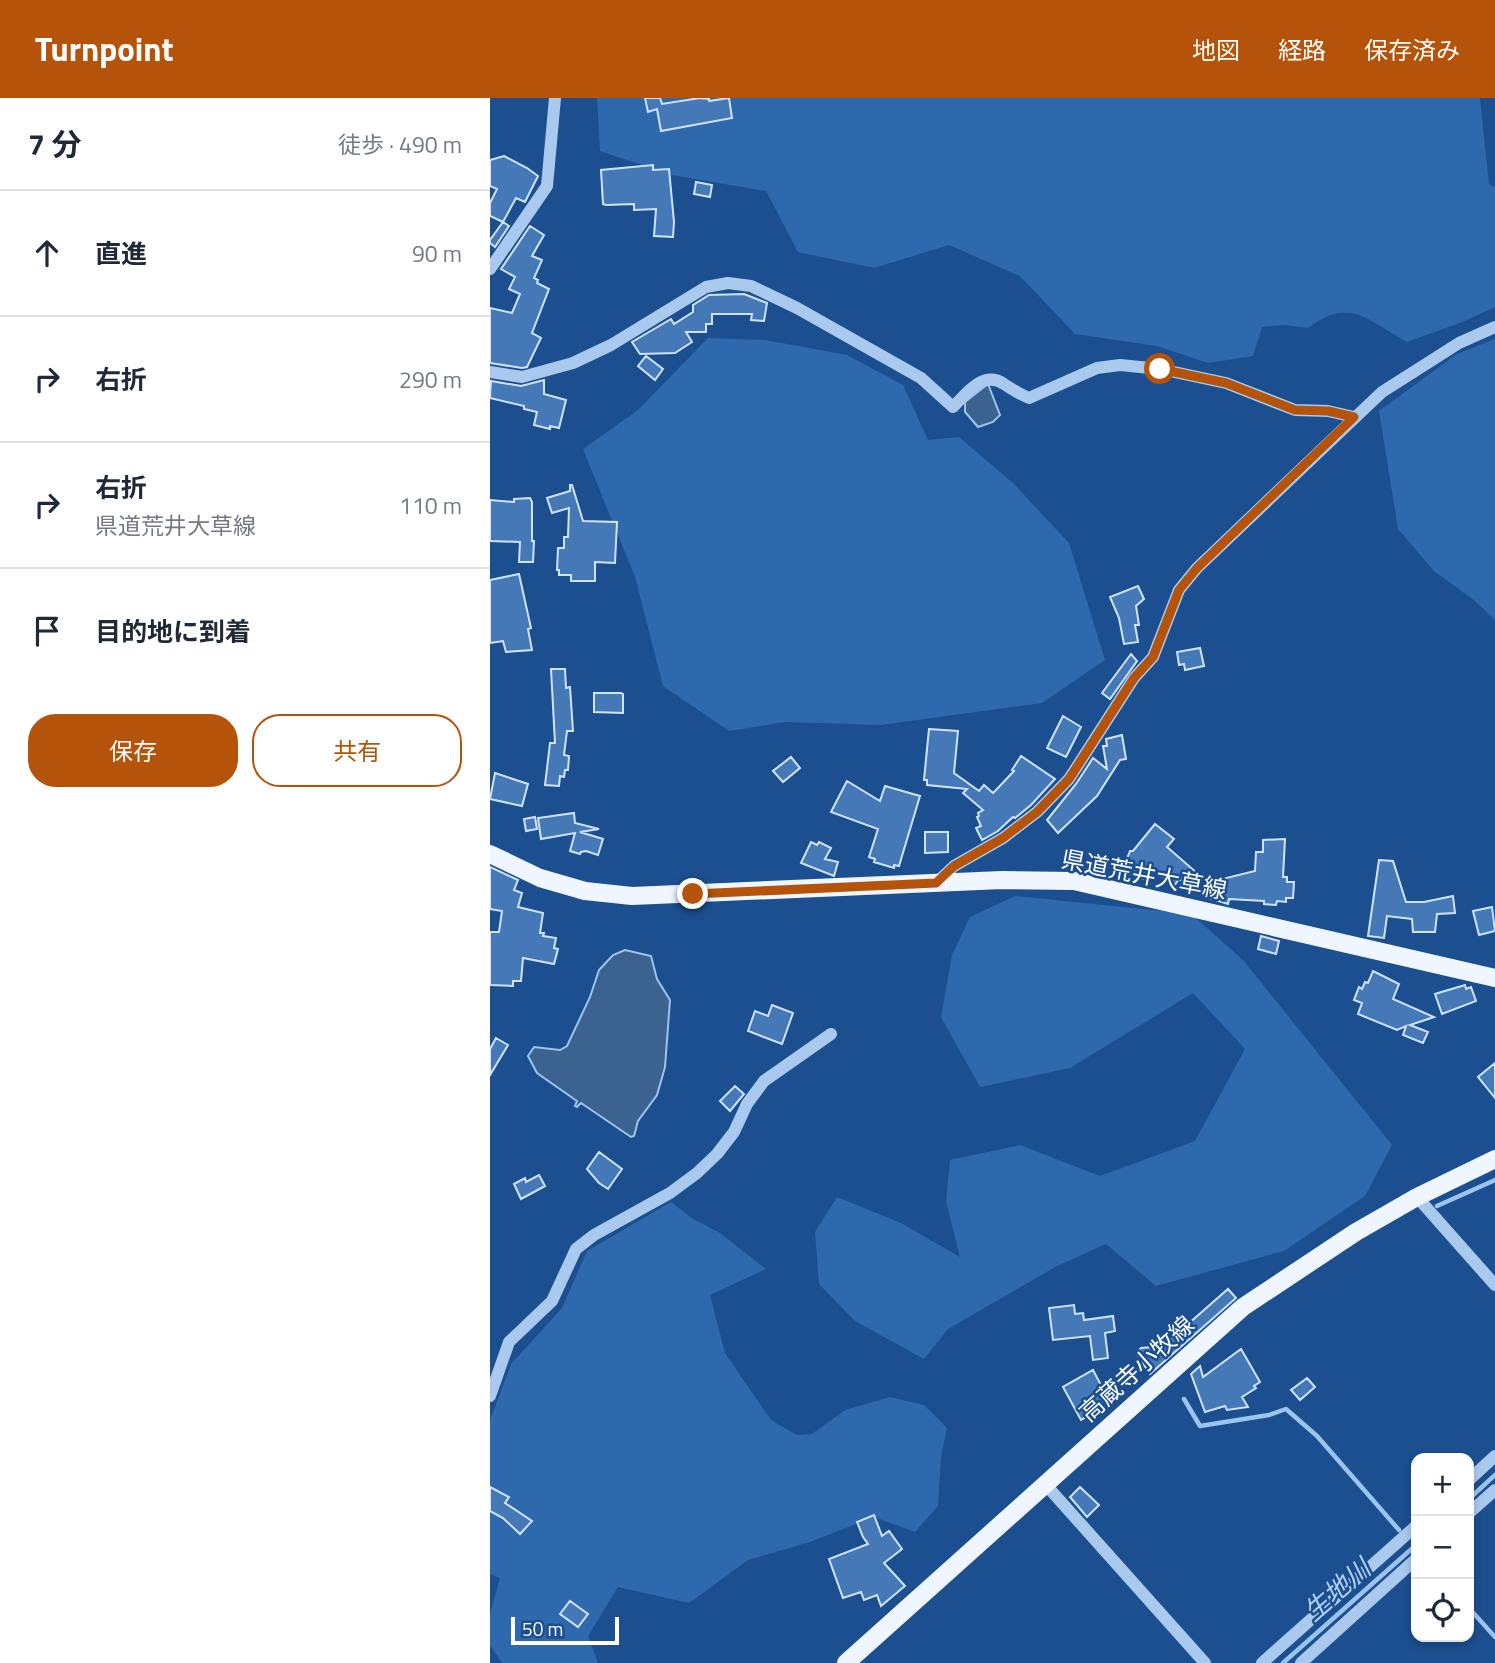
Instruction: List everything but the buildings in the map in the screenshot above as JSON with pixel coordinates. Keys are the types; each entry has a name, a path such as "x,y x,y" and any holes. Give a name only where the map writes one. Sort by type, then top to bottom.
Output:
{"main road":[{"name":"県道荒井大草線","path":"490,854 540,878 585,891 632,896 1002,880 1074,881 1495,978"},
{"name":"高蔵寺小牧線","path":"846,1663 1243,1307 1356,1232 1417,1197 1495,1159"}],"street":[{"path":"490,269 547,186 555,98"},
{"path":"490,372 522,377 573,363 611,345 706,287 728,283 751,286 797,308 920,378 953,407 979,382 987,379 1000,381 1028,398 1097,368 1120,365 1160,369 1226,383 1295,410 1328,411 1354,417"},
{"path":"936,883 954,866 1003,838 1037,812 1069,779 1134,678 1153,657 1179,590 1197,568 1382,392 1459,343 1495,327"},
{"path":"490,1396 509,1342 552,1301 576,1249 594,1235 670,1193 697,1173 717,1154 734,1132 747,1104 764,1081 831,1034"},
{"path":"1417,1197 1495,1285"},
{"path":"1474,1475 1495,1456"},
{"path":"1046,1485 1205,1663"},
{"path":"1474,1509 1495,1490"},
{"path":"1262,1663 1411,1530"},
{"path":"1301,1663 1411,1564"}],"shaded area":[{"path":"597,98 1480,98 1489,184 1495,187 1495,307 1407,342 1369,319 1347,313 1323,319 1308,328 1283,325 1262,327 1253,356 1208,363 1157,346 1075,334 1020,276 949,245 874,268 798,252 766,191 672,175 600,151"},
{"path":"708,338 765,340 847,355 903,385 928,440 959,437 1014,484 1069,543 1105,660 1042,703 881,725 785,722 729,731 663,686 635,577 583,449 638,410"},
{"path":"1495,339 1495,620 1475,601 1434,571 1398,529 1379,411 1457,354"},
{"path":"988,384 1000,415 993,422 978,427 965,412 965,402"},
{"path":"1015,896 1191,914 1243,960 1392,1145 1365,1196 1284,1251 1156,1286 1106,1244 1057,1266 948,1329 924,1359 855,1321 819,1284 815,1232 837,1197 901,1223 960,1257 946,1202 950,1160 1020,1145 1100,1176 1195,1141 1245,1049 1193,993 1070,1068 980,1087 941,1017 952,955 970,917"},
{"path":"625,950 651,956 657,979 670,1000 665,1067 657,1095 638,1121 634,1136 631,1137 581,1103 575,1106 577,1101 537,1073 528,1056 534,1047 560,1050 567,1046 590,997 599,970 613,955"},
{"path":"671,1202 693,1219 720,1233 766,1269 710,1295 725,1353 771,1420 797,1435 812,1434 845,1410 890,1397 924,1405 947,1428 941,1456 938,1506 915,1532 874,1517 810,1542 748,1560 689,1603 618,1587 588,1636 598,1663 502,1663 490,1645 490,1614 500,1578 490,1574 490,1420 511,1364 562,1308 587,1251"}],"waterway":[{"path":"1437,1206 1495,1180"},
{"path":"1184,1399 1200,1426 1269,1415 1286,1409 1317,1436 1399,1530"},
{"name":"生地川","path":"1474,1494 1495,1475"},
{"name":"生地川","path":"1283,1663 1411,1549"},
{"path":"1474,1614 1495,1637"}],"route":[{"path":"693,894 936,883 954,866 1003,838 1037,812 1069,779 1134,678 1153,657 1179,590 1197,568 1354,417 1328,411 1295,410 1226,383 1160,369"}]}
